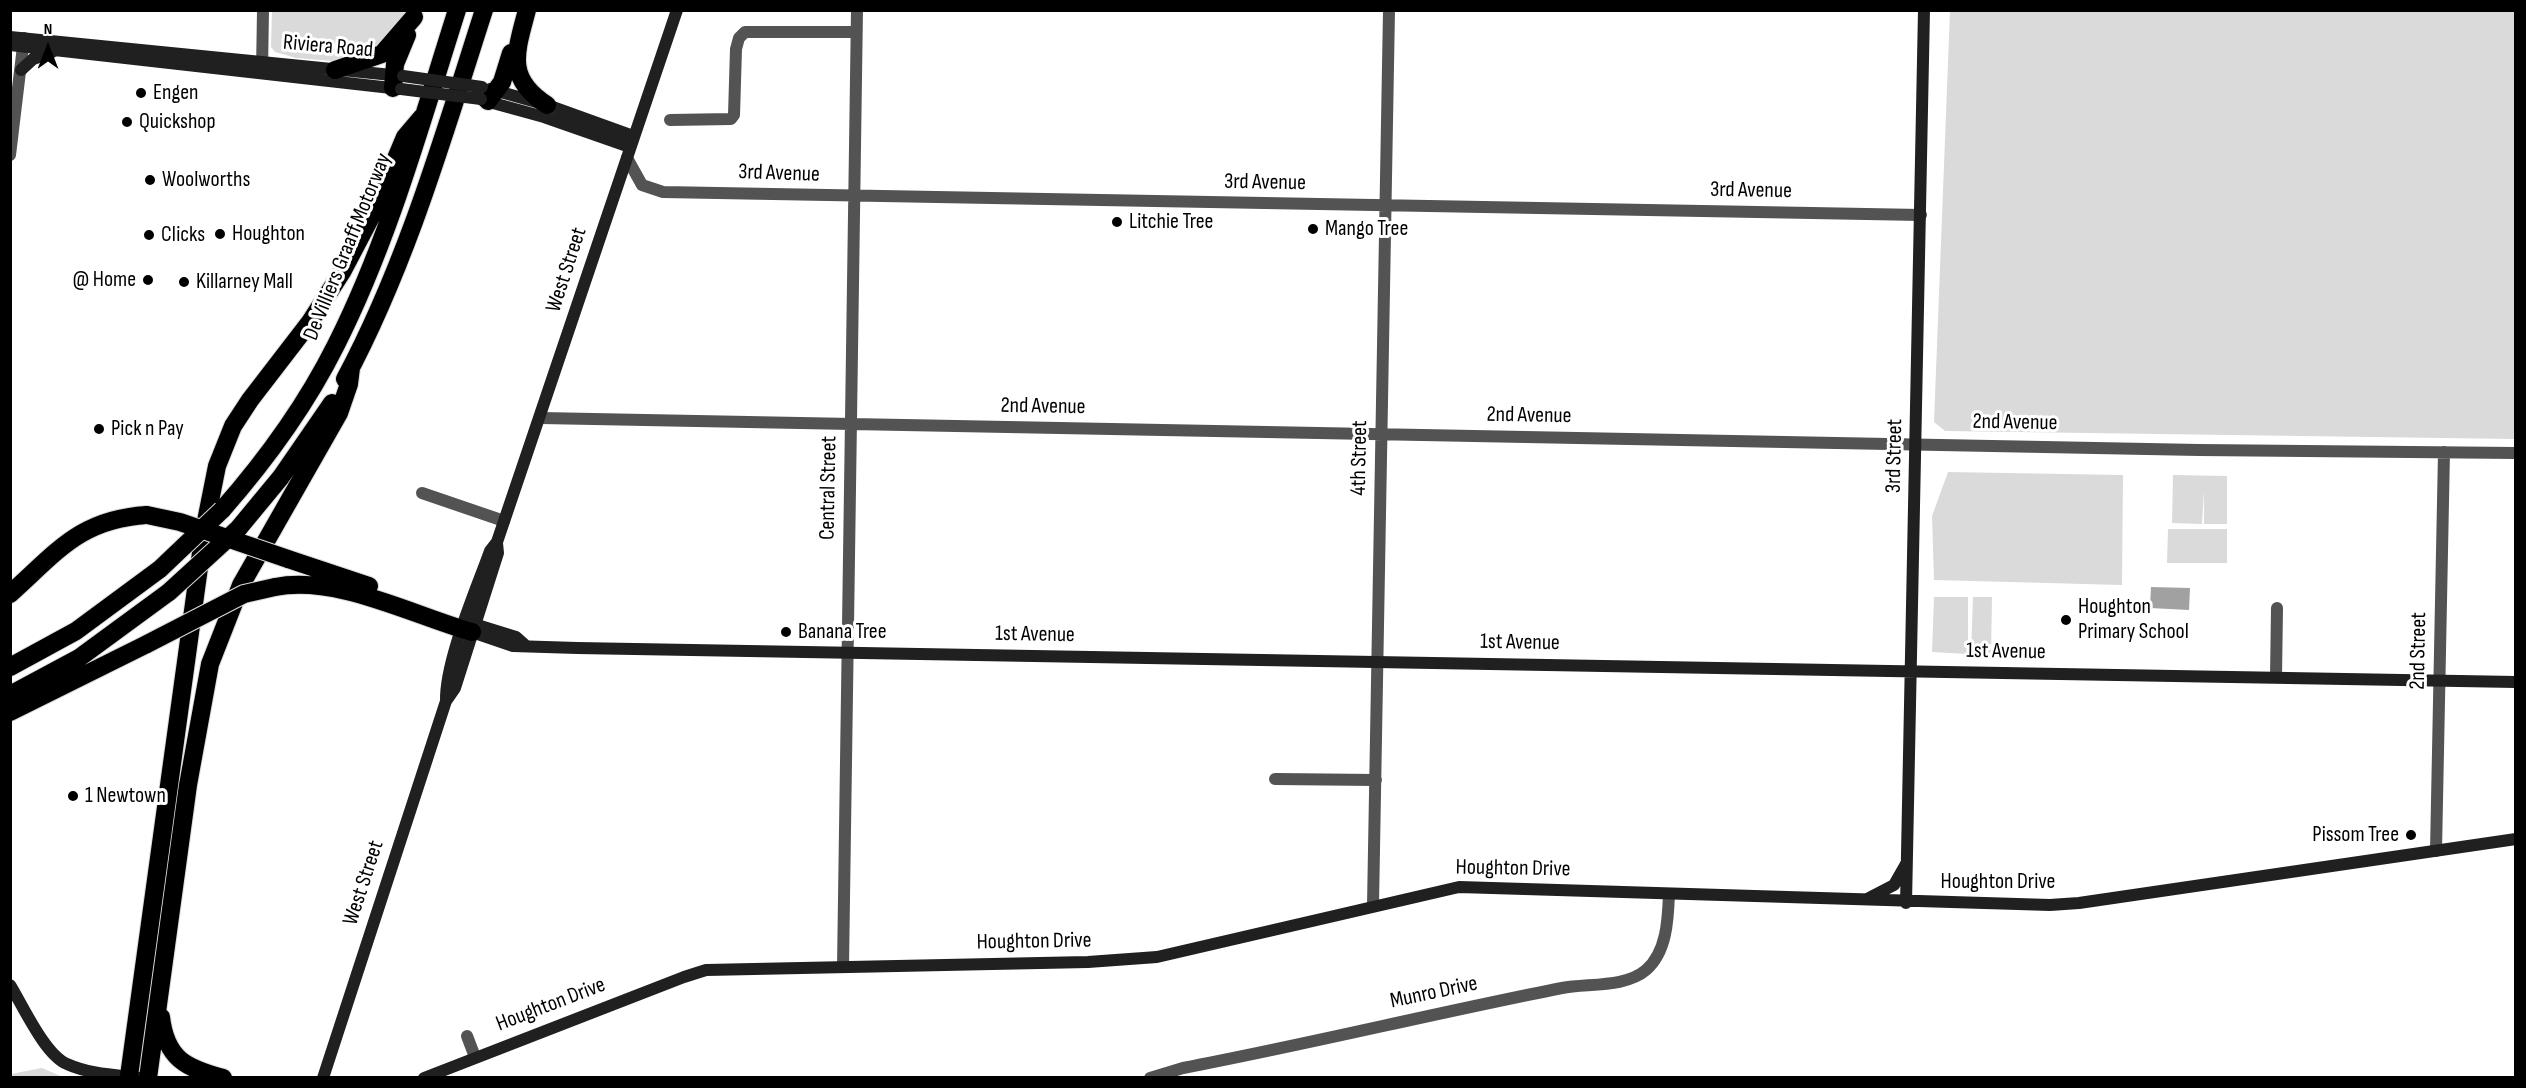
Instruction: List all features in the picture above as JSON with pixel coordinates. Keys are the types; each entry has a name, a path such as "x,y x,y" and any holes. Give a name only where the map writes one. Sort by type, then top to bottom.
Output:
{"highway":[{"name":"De Villiers Graaff Motorway","path":"10,667 76,631 116,604 160,569 222,510 291,422 336,345 374,256 457,10"},
{"path":"10,695 79,658 169,592 238,529 281,477 315,430 351,368 402,251 484,10"},
{"path":"487,94 505,77 522,10"},
{"path":"527,10 518,51 519,75 527,90 547,105"},
{"path":"335,70 382,54 416,14"},
{"path":"398,82 416,14"},
{"path":"132,1077 204,531 220,455 250,400 310,322 342,272 373,213 400,147 411,126 422,117"},
{"path":"148,1077 188,785 210,664 242,585 339,413 349,384 351,368"},
{"path":"10,594 57,550 85,529 111,519 147,515 180,522 288,559 468,627"},
{"path":"10,712 244,594 275,587 325,586 468,627"},
{"path":"159,1000 163,1032 174,1055 195,1070 223,1077"}],"main road":[{"name":"West Street","path":"322,1077 446,701 455,688 468,627 490,551 497,542 541,418 677,10"},
{"name":"3rd Street","path":"1906,903 1909,857 1924,10"},
{"name":"Riviera Road","path":"10,37 19,43 59,50 262,68 335,70 398,82"},
{"name":"Riviera Road","path":"19,43 398,82 487,94 547,105 630,147"},
{"path":"21,70 40,55 59,50"},
{"name":"Riviera Road","path":"487,94 630,147"},
{"name":"1st Avenue","path":"468,627 516,638 525,645 848,653 2516,681"},
{"name":"Houghton Drive","path":"424,1077 699,972 721,969 1088,962 1149,958 1459,887 1906,903 2079,903 2516,839"},
{"path":"1865,901 1894,885 1909,857"},
{"path":"10,985 55,1056 66,1064 100,1075 132,1077"}],"street":[{"path":"262,68 263,10"},
{"name":"Central Street","path":"843,966 858,10"},
{"name":"4th Street","path":"1373,905 1389,10"},
{"path":"670,120 731,119 734,115 736,49 739,38 745,32 856,32"},
{"path":"10,155 21,70 19,43"},
{"name":"3rd Avenue","path":"630,147 640,183 657,191 856,197 954,196 1921,215"},
{"name":"2nd Avenue","path":"541,418 2199,450 2516,453"},
{"name":"2nd Street","path":"2436,851 2444,452"},
{"path":"422,493 504,521"},
{"path":"2276,677 2277,609"},
{"path":"1275,779 1376,780"},
{"name":"Munro Drive","path":"1150,1077 1414,1018 1564,988 1631,978 1646,970 1659,952 1667,923 1669,894"},
{"path":"467,1036 475,1057"}],"shaded area":[{"path":"272,11 411,11 389,43 345,62 296,58 275,52 271,47"},
{"path":"1950,11 2515,11 2515,439 1945,431 1934,422"},
{"path":"1948,472 2123,475 2122,585 1934,580 1932,516"},
{"path":"2173,475 2227,476 2227,524 2204,524 2204,491 2202,524 2172,523"},
{"path":"2168,529 2227,529 2227,563 2167,563"},
{"path":"2151,587 2190,588 2189,610 2150,608"},
{"path":"1934,597 1968,597 1968,654 1932,652"},
{"path":"1973,597 1992,597 1991,654 1971,654"},
{"path":"42,1068 63,1077 11,1077 11,1074"}],"place":[{"name":"Engen","path":"141,93"},
{"name":"Quickshop","path":"127,122"},
{"name":"Woolworths","path":"150,180"},
{"name":"Litchie Tree","path":"1117,222"},
{"name":"Mango Tree","path":"1313,229"},
{"name":"Houghton","path":"220,234"},
{"name":"Clicks","path":"149,235"},
{"name":"@ Home","path":"148,280"},
{"name":"Killarney Mall","path":"184,282"},
{"name":"Pick n Pay","path":"99,429"},
{"name":"Houghton Primary School","path":"2066,620"},
{"name":"Banana Tree","path":"786,632"},
{"name":"1 Newtown","path":"73,796"},
{"name":"Pissom Tree","path":"2411,835"}]}
